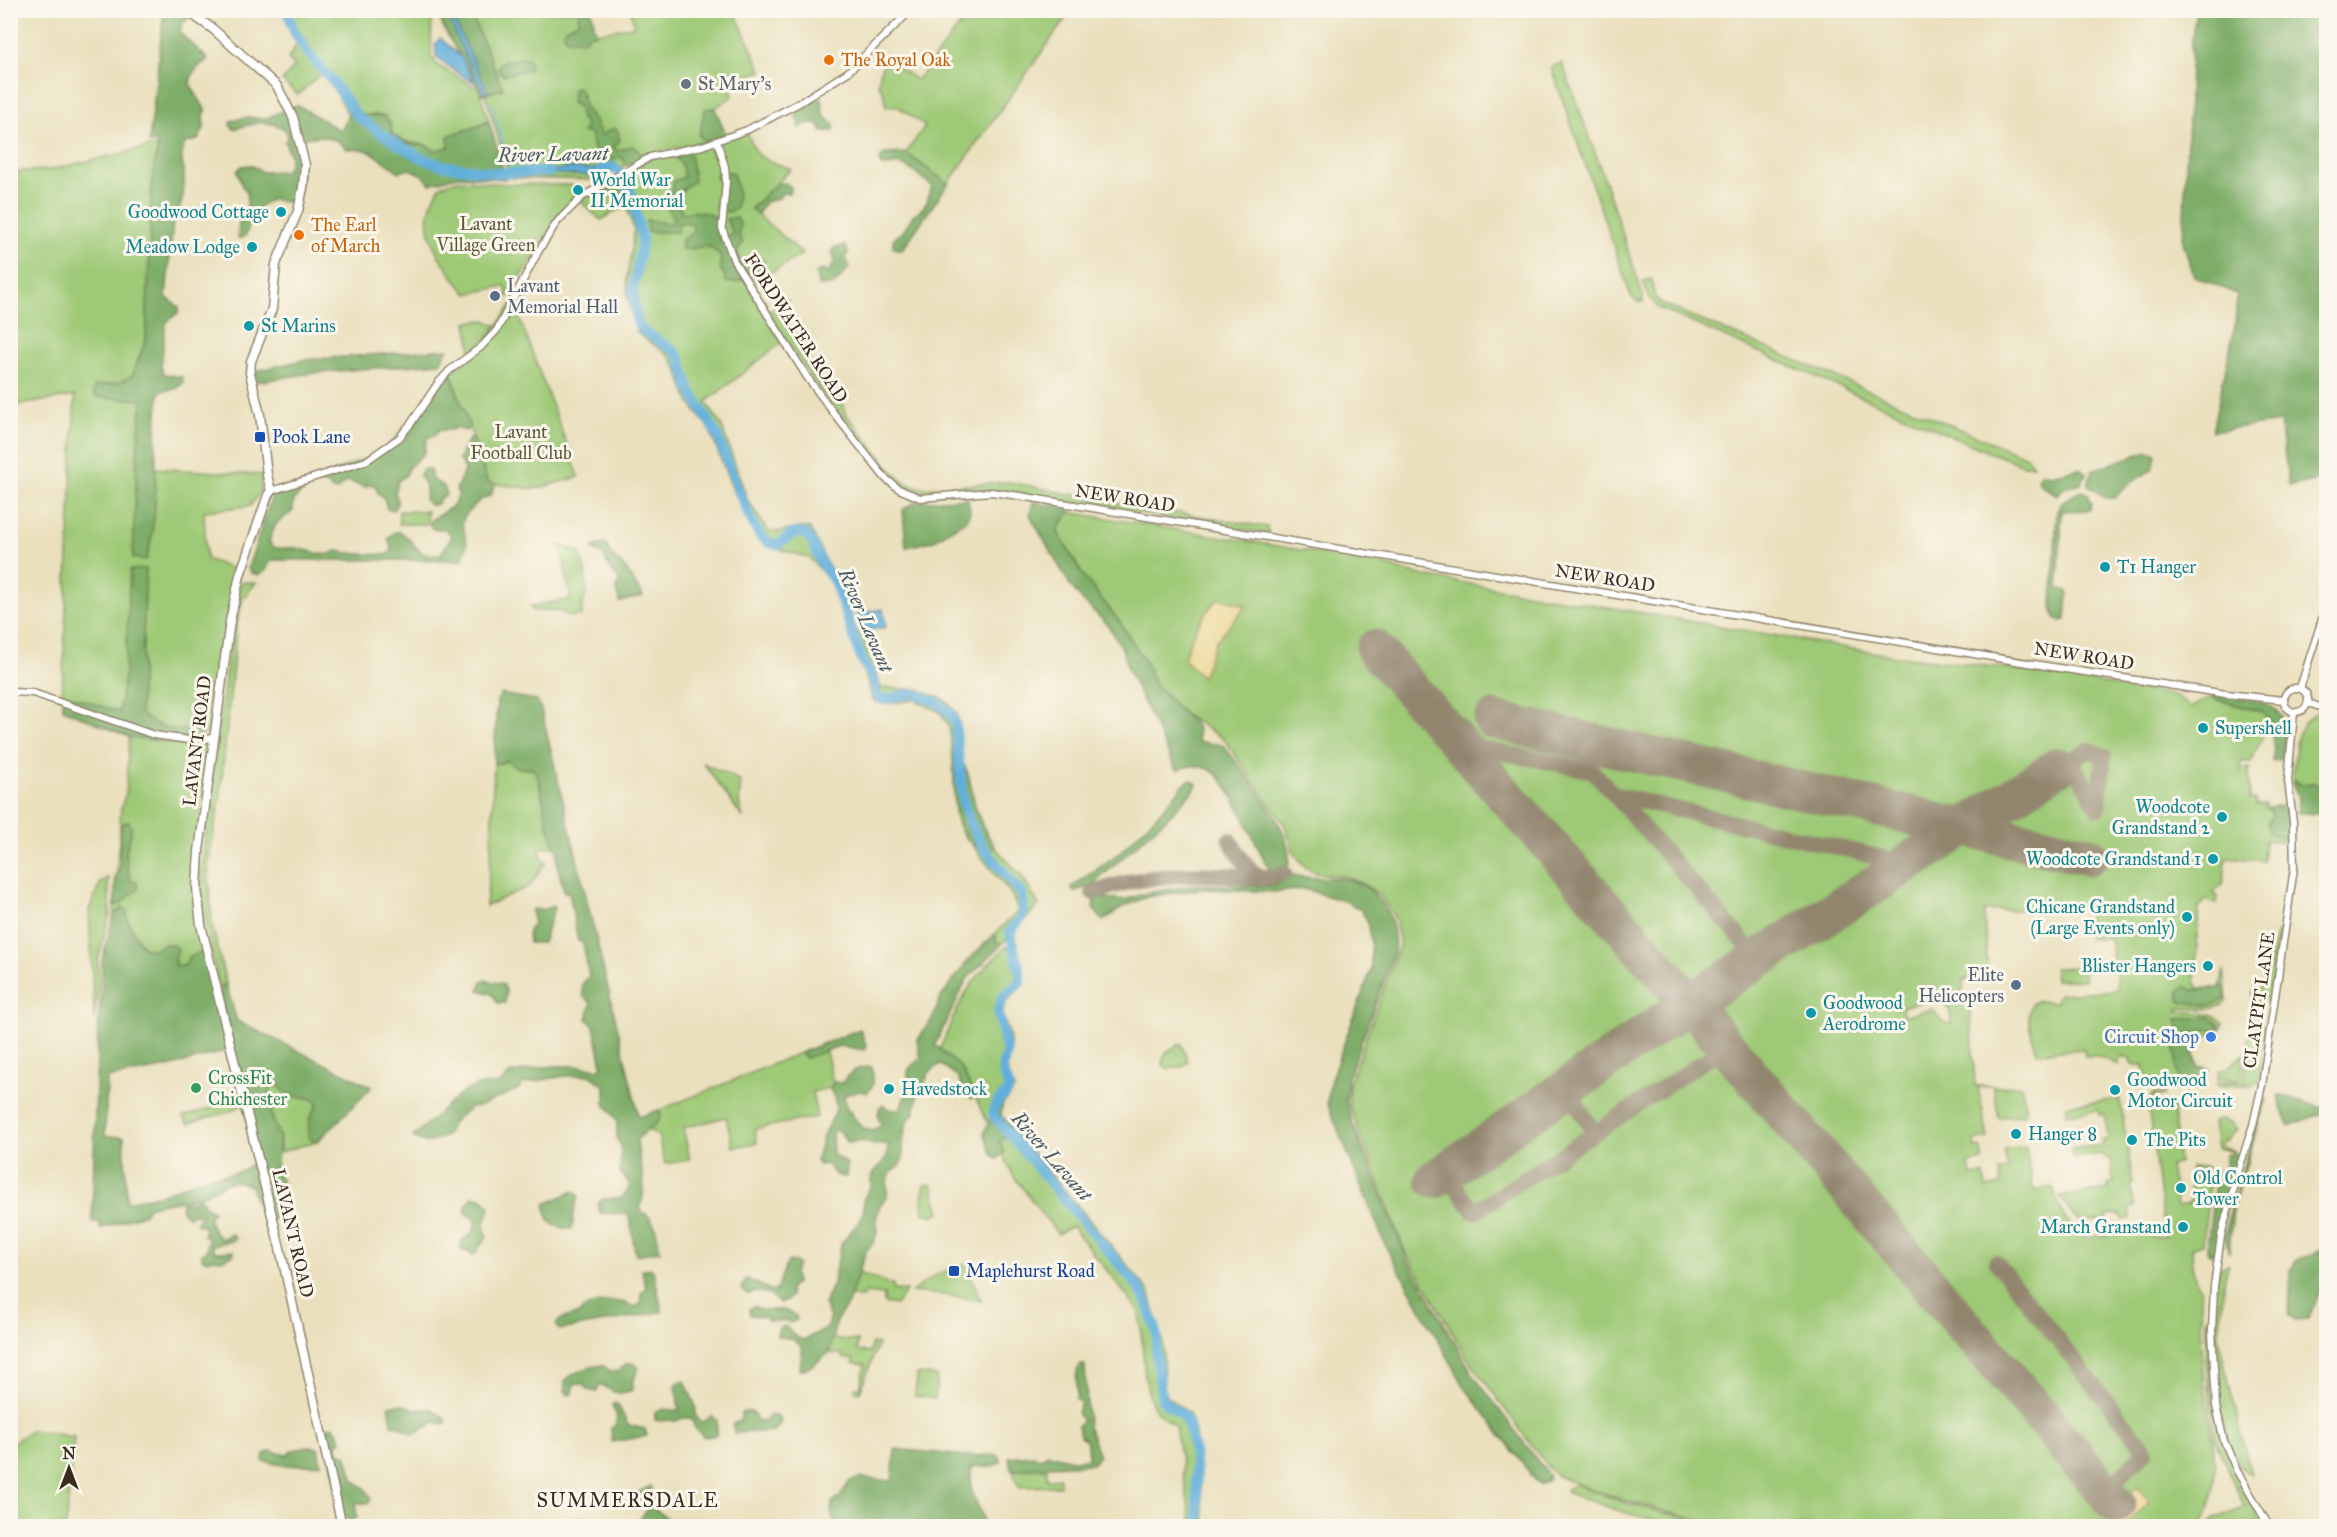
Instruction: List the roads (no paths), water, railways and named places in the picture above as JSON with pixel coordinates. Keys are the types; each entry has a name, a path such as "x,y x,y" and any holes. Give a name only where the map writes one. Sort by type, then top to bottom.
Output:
{"main road":[{"path":"186,11 213,29 277,86 293,117 305,165 304,187 298,211 276,264 272,309 251,361 250,373 260,415 267,476 271,491"},
{"name":"LAVANT ROAD","path":"271,491 267,495 236,589 225,651 197,888 201,925 276,1231 342,1527"}],"street":[{"path":"271,491 366,462 399,438 438,383 450,370 481,347 497,330 519,284 557,222 582,197 650,157 717,141 747,130 799,103 843,76 911,10"},
{"name":"FORDWATER ROAD","path":"717,141 725,167 726,181 722,228 734,261 780,336 832,411 885,478 899,489 920,498"},
{"name":"NEW ROAD","path":"920,498 991,492 1020,496 2058,668 2226,694 2284,700"},
{"path":"2300,688 2326,607"},
{"path":"2300,688 2308,696 2308,703 2301,711 2294,712 2286,707 2284,700 2289,690 2300,688"},
{"path":"10,692 33,693 172,739 215,738"},
{"path":"2308,703 2326,709"},
{"name":"CLAYPIT LANE","path":"2269,1527 2237,1471 2224,1441 2216,1406 2212,1330 2214,1286 2221,1236 2262,1085 2294,868 2293,822 2288,772 2294,712"}],"water":[{"path":"449,16 453,18 488,92 484,93 456,36"},
{"path":"440,38 463,59 474,82 436,56 435,45"},
{"path":"612,162 617,163 617,166 597,176 538,173 566,168 596,169"},
{"path":"883,609 886,627 861,632 857,613"}],"waterway":[{"name":"River Lavant","path":"287,10 294,31 308,53 334,83 358,117 395,143 422,158 441,165 496,173 550,172"},
{"path":"491,102 508,161"},
{"name":"River Lavant","path":"601,169 613,167 620,173 631,193 642,239 633,292 637,322 642,330 674,351 680,358 690,390 717,435 743,502 760,536 769,543 778,545 793,533 806,534 812,542 822,565 834,581 861,658 873,679 880,698 884,700 906,694 918,695 935,701 949,712 955,721 963,801 969,821 984,849 1022,894 1024,909 1010,932 1020,972 1020,983 1003,996 998,1012 1007,1053 1003,1063 1003,1073 1009,1088 995,1106 993,1115 1140,1289 1157,1332 1156,1356 1162,1399 1184,1416 1190,1432 1195,1458 1199,1526"}],"place":[{"name":"The Royal Oak","path":"829,60"},
{"name":"St Mary's","path":"686,84"},
{"name":"World War II Memorial","path":"578,190"},
{"name":"Goodwood Cottage","path":"281,212"},
{"name":"The Earl of March","path":"299,235"},
{"name":"Meadow Lodge","path":"252,247"},
{"name":"Lavant Memorial Hall","path":"495,296"},
{"name":"St Marins","path":"249,326"},
{"name":"Pook Lane","path":"260,437"},
{"name":"T1 Hanger","path":"2105,567"},
{"name":"Supershell","path":"2203,728"},
{"name":"Woodcote Grandstand 2","path":"2222,817"},
{"name":"Woodcote Grandstand 1","path":"2213,859"},
{"name":"Chicane Grandstand (Large Events only)","path":"2187,917"},
{"name":"Blister Hangers","path":"2208,966"},
{"name":"Elite Helicopters","path":"2016,985"},
{"name":"Goodwood Aerodrome","path":"1811,1013"},
{"name":"Circuit Shop","path":"2211,1037"},
{"name":"CrossFit Chichester","path":"196,1088"},
{"name":"Havedstock","path":"889,1089"},
{"name":"Goodwood Motor Circuit","path":"2115,1090"},
{"name":"Hanger 8","path":"2016,1134"},
{"name":"The Pits","path":"2132,1140"},
{"name":"Old Control Tower","path":"2181,1188"},
{"name":"March Granstand","path":"2183,1227"},
{"name":"Maplehurst Road","path":"954,1271"}],"district":[{"name":"SUMMERSDALE","path":"628,1500"}],"park label":[{"name":"Lavant Village Green","path":"486,234"},
{"name":"Lavant Football Club","path":"521,442"}]}
